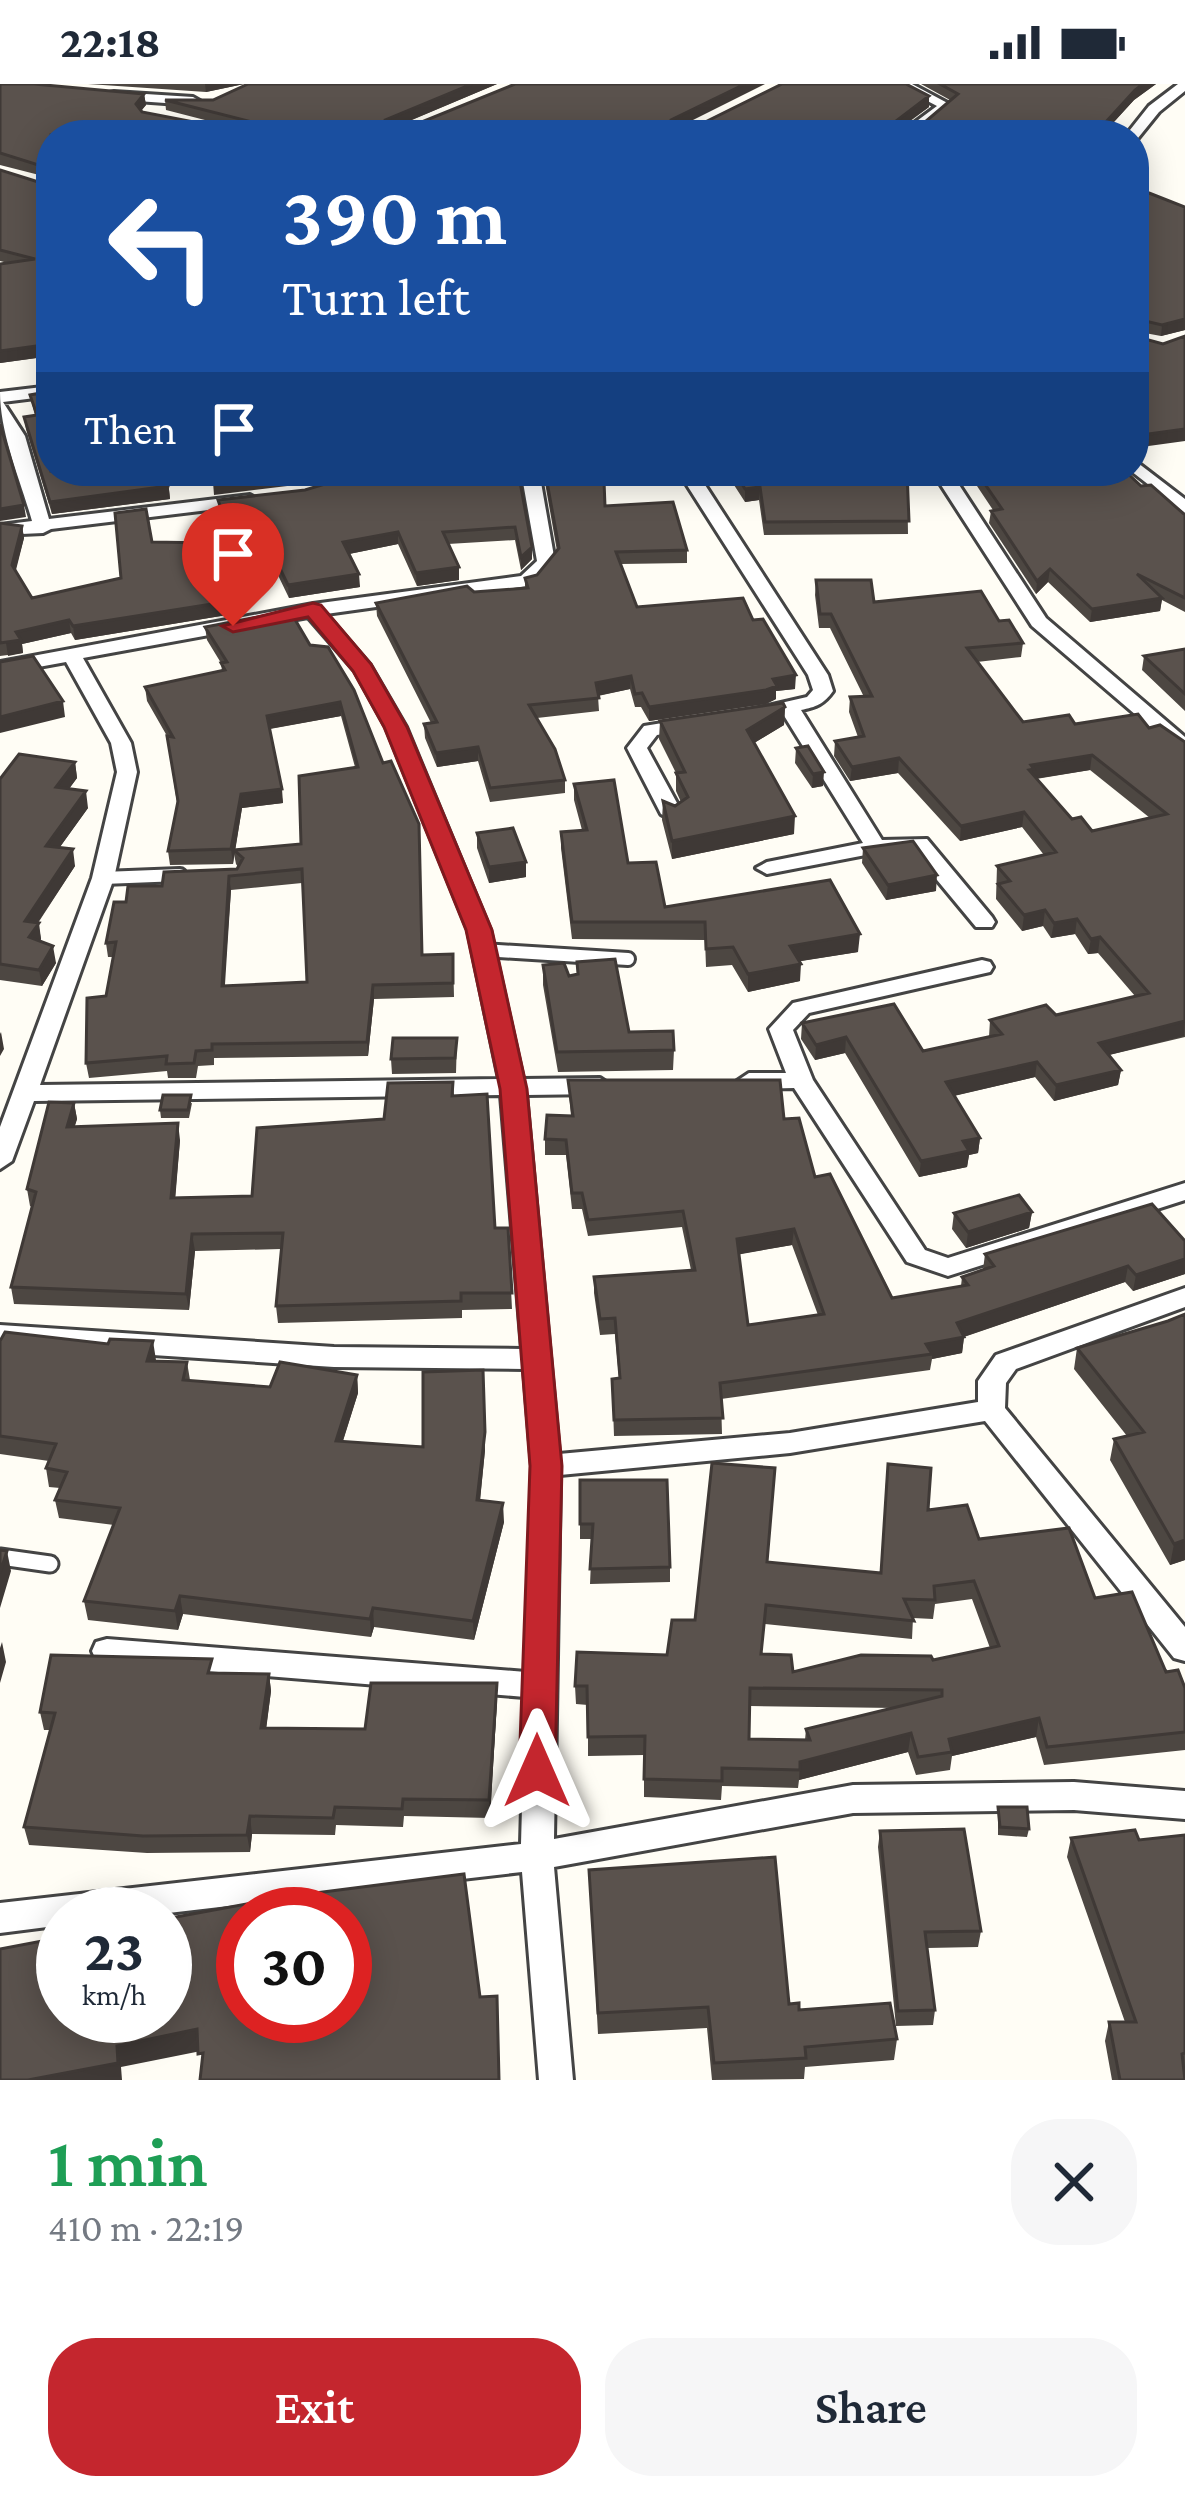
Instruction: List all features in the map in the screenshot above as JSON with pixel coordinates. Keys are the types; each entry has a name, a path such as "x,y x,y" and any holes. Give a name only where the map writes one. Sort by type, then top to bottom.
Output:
{"street":[{"path":"902,84 946,106 926,120"},
{"path":"1145,120 1185,86"},
{"path":"96,94 212,102"},
{"path":"149,116 162,101"},
{"path":"0,397 36,393"},
{"path":"0,406 17,436 43,528"},
{"path":"1149,474 1176,490 1185,508"},
{"path":"0,668 313,610 504,586 539,576 546,562 533,486"},
{"path":"697,486 818,675 823,691 814,701 790,709 744,716"},
{"path":"951,486 1039,622 1185,747"},
{"path":"0,530 261,499"},
{"path":"313,610 363,669 395,727 483,950 514,1089 546,1466 537,1856 556,2080"},
{"path":"0,1161 103,878 127,772 121,743 74,657"},
{"path":"790,709 875,847"},
{"path":"672,814 637,748 640,737 651,730 721,719"},
{"path":"767,868 875,847 919,844 984,922"},
{"path":"982,968 801,1008 781,1029 801,1080 916,1256 928,1264 948,1267 1185,1191"},
{"path":"729,1082 801,1080"},
{"path":"26,1093 633,1085"},
{"path":"1185,1297 1006,1362 992,1381 991,1410 1185,1649"},
{"path":"0,1335 334,1357 534,1359"},
{"path":"546,1466 790,1443 991,1410"},
{"path":"106,1651 538,1686"},
{"path":"0,1918 537,1856 853,1799 1074,1796 1185,1804"}],"lane":[{"path":"103,878 190,875"},
{"path":"483,950 628,959"},
{"path":"0,1557 50,1564"}],"building":[{"path":"0,84 144,94 136,104 142,112 183,120 36,120 36,164 0,153"},
{"path":"248,84 472,84 385,120 244,120 165,100 213,100"},
{"path":"515,84 745,84 671,120 427,120"},
{"path":"782,84 906,84 929,96 897,120 709,120"},
{"path":"940,84 1143,84 1108,120 927,120 958,94"},
{"path":"0,170 36,181 36,346 0,351 0,264 35,259 0,250"},
{"path":"1149,193 1185,207 1185,319 1162,325 1149,322"},
{"path":"1185,336 1185,429 1149,434 1149,340 1163,344"},
{"path":"36,415 36,456 24,417"},
{"path":"0,424 24,505 0,509"},
{"path":"1151,485 1185,515 1185,598 1137,574 1162,598 1092,609 1050,569 1037,581 991,511 1002,509 986,486"},
{"path":"45,486 168,486 50,502"},
{"path":"318,486 521,486 532,547 521,557 515,527 443,532 459,567 416,573 398,532 343,542 359,574 288,585 274,556 211,569 231,601 73,626 69,620 16,632 21,640 0,643 0,523 22,526 12,565 32,598 121,578 115,513 146,509 152,542 211,543 201,520 224,517 218,500"},
{"path":"548,486 604,486 605,506 673,502 687,550 616,552 637,607 743,598 753,620 763,619 796,675 773,679 777,686 766,690 649,707 642,693 635,694 631,676 596,683 599,698 529,705 555,749 565,780 490,788 478,747 436,753 424,724 437,722 376,603 467,586 474,592 528,588 525,578 537,575 559,548"},
{"path":"743,486 908,486 909,521 765,522 760,487"},
{"path":"816,580 871,580 874,602 981,591 999,621 1009,620 1023,643 967,648 1023,722 1069,715 1075,724 1138,714 1149,728 1160,725 1185,742 1185,1021 1099,1043 1121,1070 1056,1085 1037,1062 946,1082 980,1138 963,1141 969,1151 921,1161 846,1037 816,1045 802,1023 894,1004 923,1051 1002,1034 990,1020 1046,1005 1056,1015 1149,993 1100,937 1091,939 1077,919 1054,923 1045,910 1024,915 998,884 1010,881 997,866 1056,852 1024,812 961,826 899,758 852,767 835,741 864,736 850,697 872,696 831,614 820,614","holes":["1092,755 1167,814 1092,831 1081,817 1072,819 1029,770 1034,769 1031,765"]},
{"path":"290,611 310,645 328,647 354,690 383,763 391,761 419,824 422,955 453,954 453,983 373,985 367,1042 212,1044 212,1050 196,1051 194,1063 166,1064 167,1056 86,1063 87,998 106,996 116,942 106,943 114,902 126,902 128,886 162,886 164,872 237,869 243,858 234,850 301,844 299,776 358,767 340,702 267,716 282,789 241,794 231,849 168,851 178,801 167,736 173,737 145,687 225,670 221,663 227,662 205,627","holes":["302,869 307,982 222,986 229,876"]},
{"path":"1185,649 1185,694 1144,656"},
{"path":"33,656 63,701 0,717 0,662"},
{"path":"783,703 785,707 747,730 795,816 672,841 663,801 675,806 688,797 676,773 685,772 660,721"},
{"path":"808,746 824,772 813,774 796,748"},
{"path":"19,754 75,762 56,787 86,791 46,846 73,849 25,921 39,923 29,937 53,946 39,970 0,964 0,779"},
{"path":"614,780 628,863 656,862 665,907 830,880 860,934 790,946 801,964 748,974 733,947 706,949 705,922 572,922 561,832 587,830 574,784"},
{"path":"513,828 526,862 489,867 477,833"},
{"path":"913,841 937,875 888,885 863,848"},
{"path":"615,959 629,1032 673,1031 674,1050 557,1052 543,965 564,963 569,976 578,974 577,962"},
{"path":"393,1038 457,1038 455,1058 391,1059"},
{"path":"568,1080 780,1080 784,1119 799,1118 815,1177 830,1174 892,1298 968,1285 962,1277 994,1266 985,1254 1152,1204 1185,1241 1185,1259 1136,1275 1128,1266 957,1323 964,1337 926,1344 932,1354 720,1383 723,1418 614,1420 612,1379 620,1378 615,1318 600,1319 594,1277 695,1270 683,1211 588,1220 582,1193 572,1193 566,1140 545,1139 547,1115 573,1116","holes":["794,1229 824,1314 748,1325 737,1239"]},
{"path":"453,1082 452,1096 487,1094 495,1228 508,1228 512,1293 461,1293 461,1301 276,1306 283,1233 192,1234 186,1294 11,1287 36,1192 27,1189 49,1102 74,1103 67,1127 178,1123 171,1198 252,1196 257,1128 384,1119 388,1083"},
{"path":"163,1095 191,1095 188,1110 160,1110"},
{"path":"1019,1195 1032,1212 968,1232 954,1213"},
{"path":"1185,1314 1185,1540 1174,1544 1114,1439 1144,1432 1077,1348"},
{"path":"5,1332 108,1344 110,1339 153,1341 147,1361 187,1362 183,1380 270,1387 280,1362 357,1375 336,1441 423,1447 423,1372 483,1370 485,1432 477,1500 503,1503 473,1621 373,1608 370,1619 180,1596 175,1611 84,1601 120,1508 55,1500 67,1472 46,1468 56,1444 0,1436 0,1341"},
{"path":"712,1463 775,1468 767,1562 881,1573 888,1464 931,1468 928,1510 967,1505 979,1539 1069,1528 1095,1598 1132,1592 1166,1672 1178,1670 1185,1688 1185,1732 1047,1747 1039,1718 949,1739 952,1752 918,1757 911,1733 800,1762 800,1770 722,1768 722,1781 644,1779 645,1736 588,1737 587,1686 575,1686 577,1652 667,1655 672,1620 695,1620","holes":["974,1581 999,1646 933,1660 931,1656 861,1655 793,1672 791,1655 761,1654 766,1605 914,1621 904,1599 935,1600 934,1586","750,1688 942,1690 942,1696 806,1729 810,1740 749,1739"]},
{"path":"580,1480 667,1480 670,1567 590,1569 593,1524 580,1524"},
{"path":"51,1655 212,1659 208,1673 269,1674 261,1728 365,1729 371,1683 497,1683 489,1800 403,1799 402,1809 335,1807 333,1818 250,1816 247,1835 143,1836 24,1827 55,1713 40,1712"},
{"path":"998,1807 1027,1807 1029,1829 1000,1827"},
{"path":"964,1829 981,1931 925,1932 935,2010 898,2011 880,1831"},
{"path":"1135,1830 1139,1840 1185,1835 1185,2080 1120,2080 1109,2022 1136,2022 1071,1838"},
{"path":"775,1857 789,2004 799,2003 799,2010 890,2003 897,2039 805,2047 806,2058 714,2063 708,2007 598,2013 589,1870"},
{"path":"464,1874 480,1997 497,1996 499,2080 200,2080 203,2053 198,2054 197,2029 192,2030 192,1914 216,1910 216,2043 372,2043 372,1887 362,1887"},
{"path":"36,1942 36,2043 131,2043 117,2046 118,2063 28,2080 0,2080 0,1949"}],"route":[{"path":"233,626 313,610 363,669 395,727 479,930 514,1089 546,1466 537,1771"}]}
